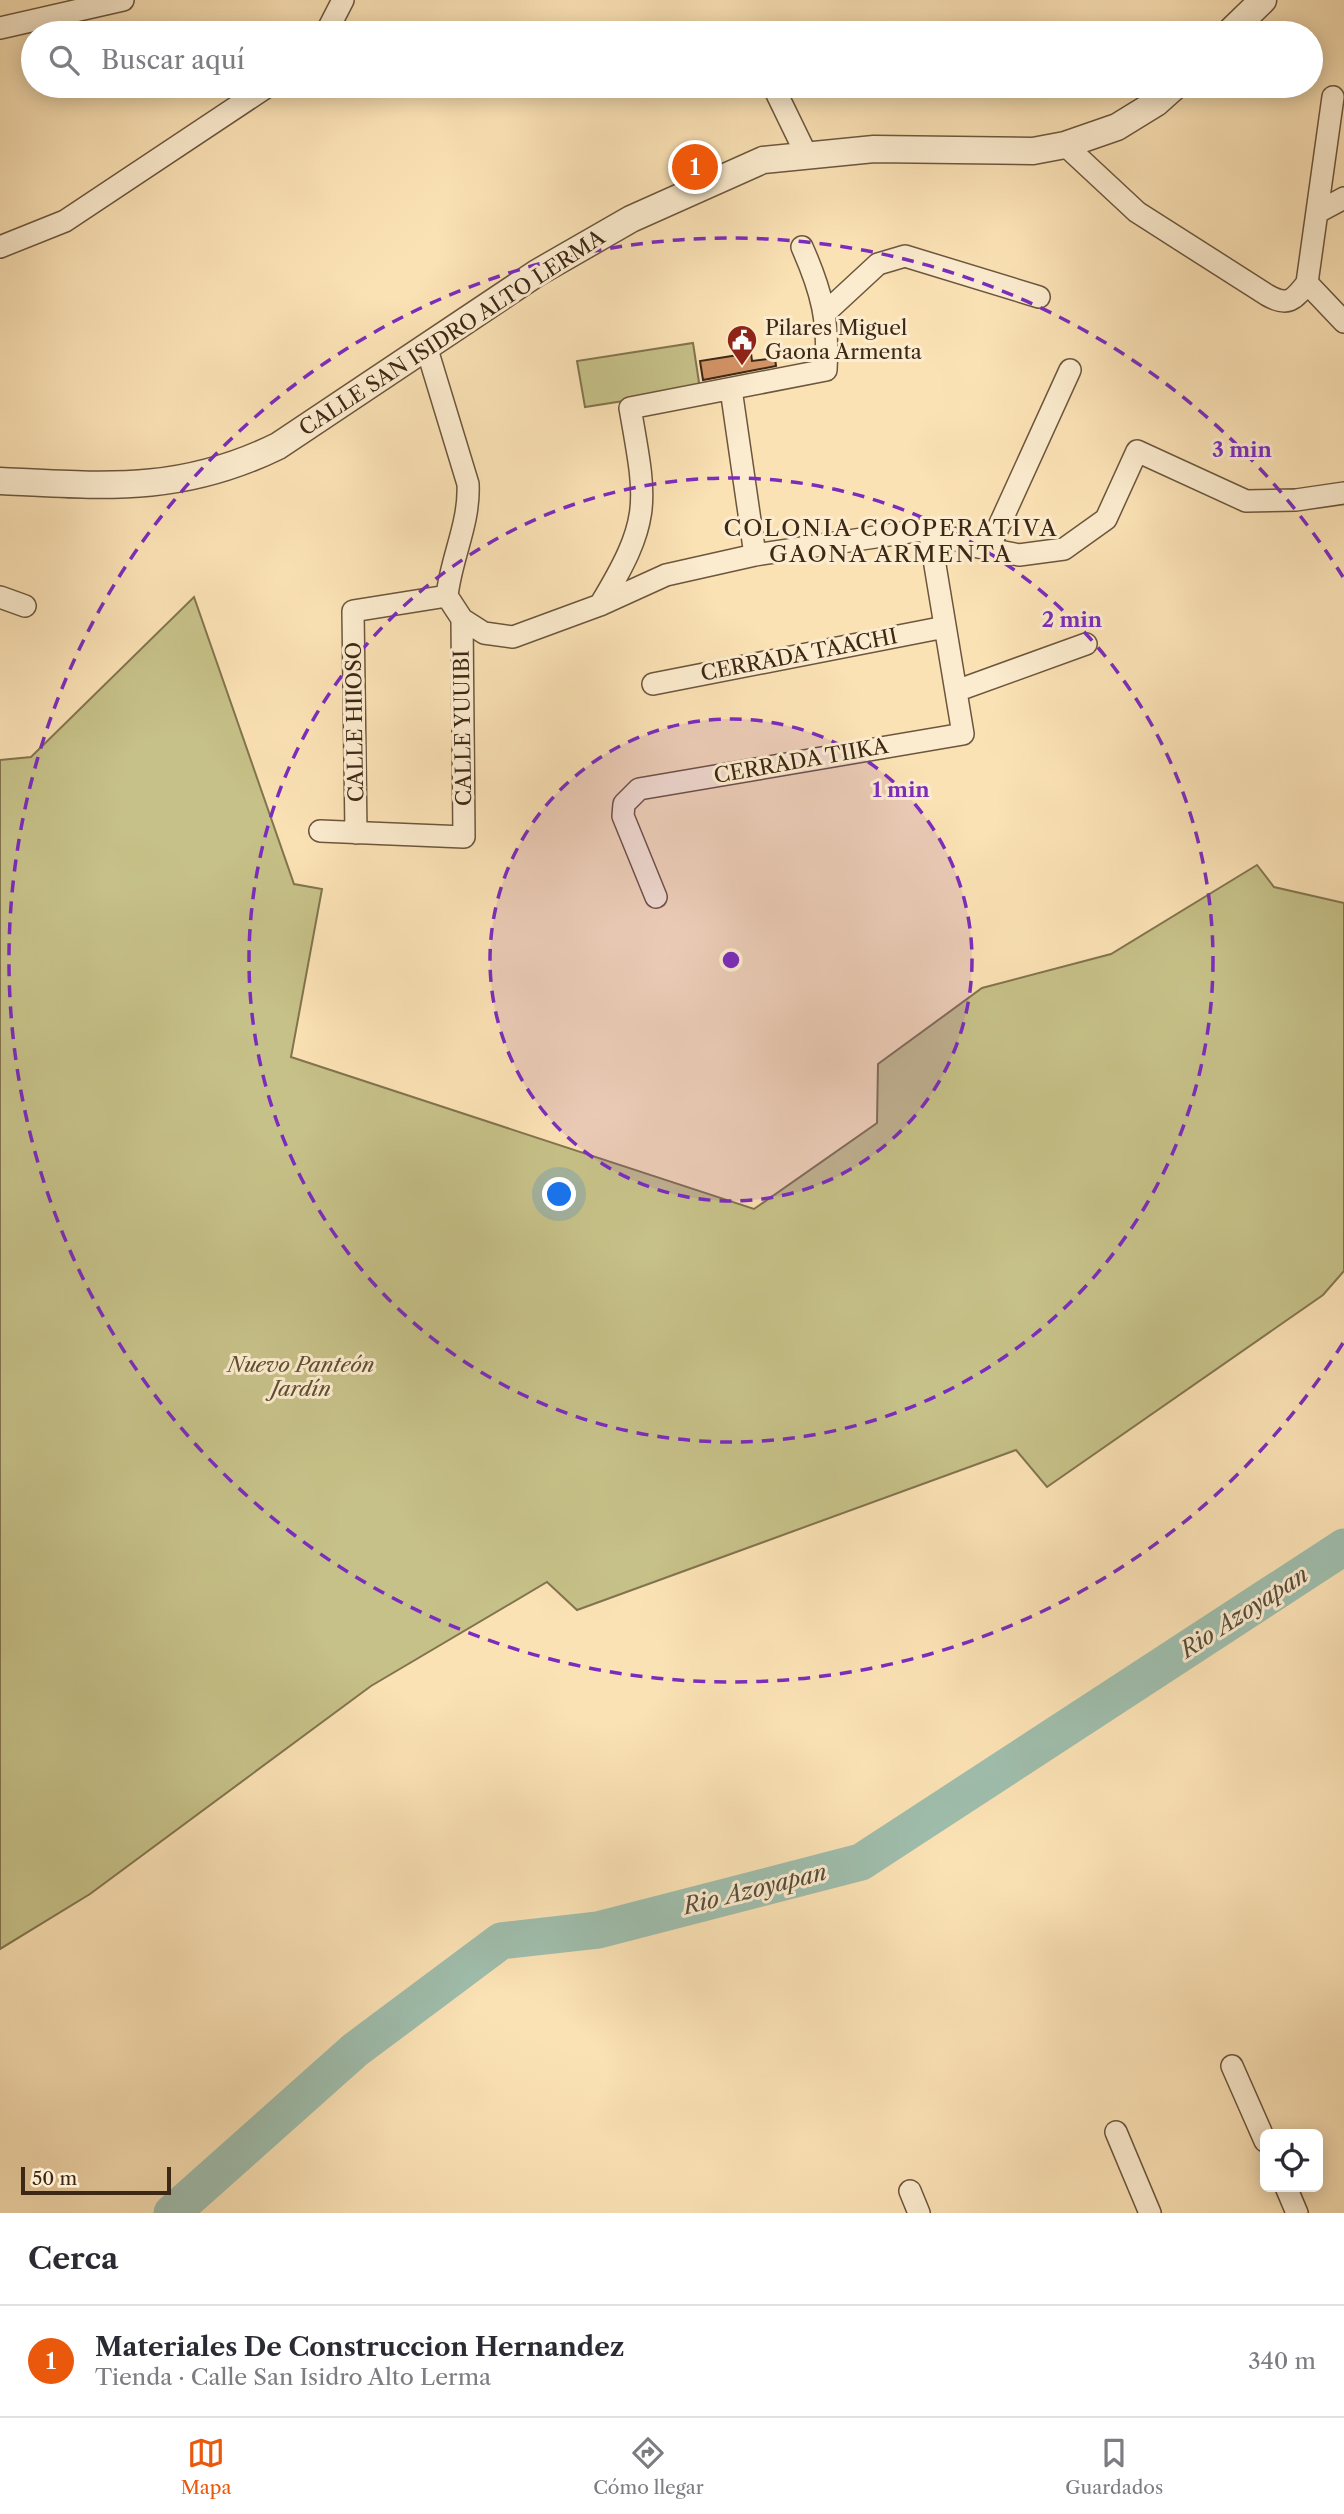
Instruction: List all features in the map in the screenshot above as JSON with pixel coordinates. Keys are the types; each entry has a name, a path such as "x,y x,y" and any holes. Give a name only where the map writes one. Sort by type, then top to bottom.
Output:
{"street":[{"path":"30,21 122,0"},
{"path":"332,21 343,0"},
{"path":"1241,21 1263,0"},
{"path":"0,28 21,23"},
{"path":"1065,145 1137,212 1278,301 1293,300 1307,283 1333,97"},
{"path":"0,247 65,221 250,98"},
{"path":"779,98 807,156"},
{"name":"CALLE SAN ISIDRO ALTO LERMA","path":"0,481 133,485 195,478 232,467 278,446 537,273 631,219 763,160 874,149 1033,152 1065,145 1117,127 1162,98"},
{"path":"1318,212 1343,201"},
{"path":"600,605 637,537 643,512 644,488 630,408 826,370 828,329 820,287 802,247"},
{"path":"825,313 878,264 905,256 1040,298"},
{"path":"1307,283 1344,322"},
{"path":"426,346 468,484 469,503 450,567 447,596 462,619 484,633 513,637 600,605 666,575 755,555 929,529 988,550 1019,555 1064,549 1105,519 1137,451 1246,501 1344,494"},
{"path":"988,550 1070,370"},
{"path":"731,389 755,555"},
{"path":"929,529 956,691 1086,644"},
{"name":"CALLE HIIOSO","path":"356,833 354,611 447,596"},
{"path":"0,597 26,606"},
{"name":"CALLE YUUIBI","path":"356,833 464,836 462,619"},
{"name":"CERRADA TAACHI","path":"653,684 945,627"},
{"name":"CERRADA TIIKA","path":"656,897 623,816 624,804 639,789 963,734 956,691"},
{"path":"320,831 356,833"},
{"path":"1232,2066 1260,2129"},
{"path":"1116,2132 1150,2213"},
{"path":"910,2191 919,2213"},
{"path":"1288,2192 1297,2213"}],"green space":[{"path":"693,343 700,389 585,407 577,361"},
{"name":"Nuevo Panteón Jardín","path":"194,597 294,884 322,889 291,1057 754,1209 877,1123 878,1064 982,988 1111,954 1257,865 1274,887 1344,903 1344,1271 1323,1295 1047,1487 1016,1450 577,1610 547,1582 371,1686 90,1894 0,1949 0,760 31,757"}],"building":[{"path":"751,353 752,361 775,358 776,366 703,380 700,361"}],"waterway":[{"name":"Rio Azoyapan","path":"172,2213 355,2050 501,1941 598,1930 861,1862 1344,1547"}],"place":[{"name":"Materiales De Construccion Hernandez","path":"695,167"},
{"name":"Pilares Miguel Gaona Armenta","path":"742,367"}],"district":[{"name":"COLONIA COOPERATIVA GAONA ARMENTA","path":"891,541"}]}
